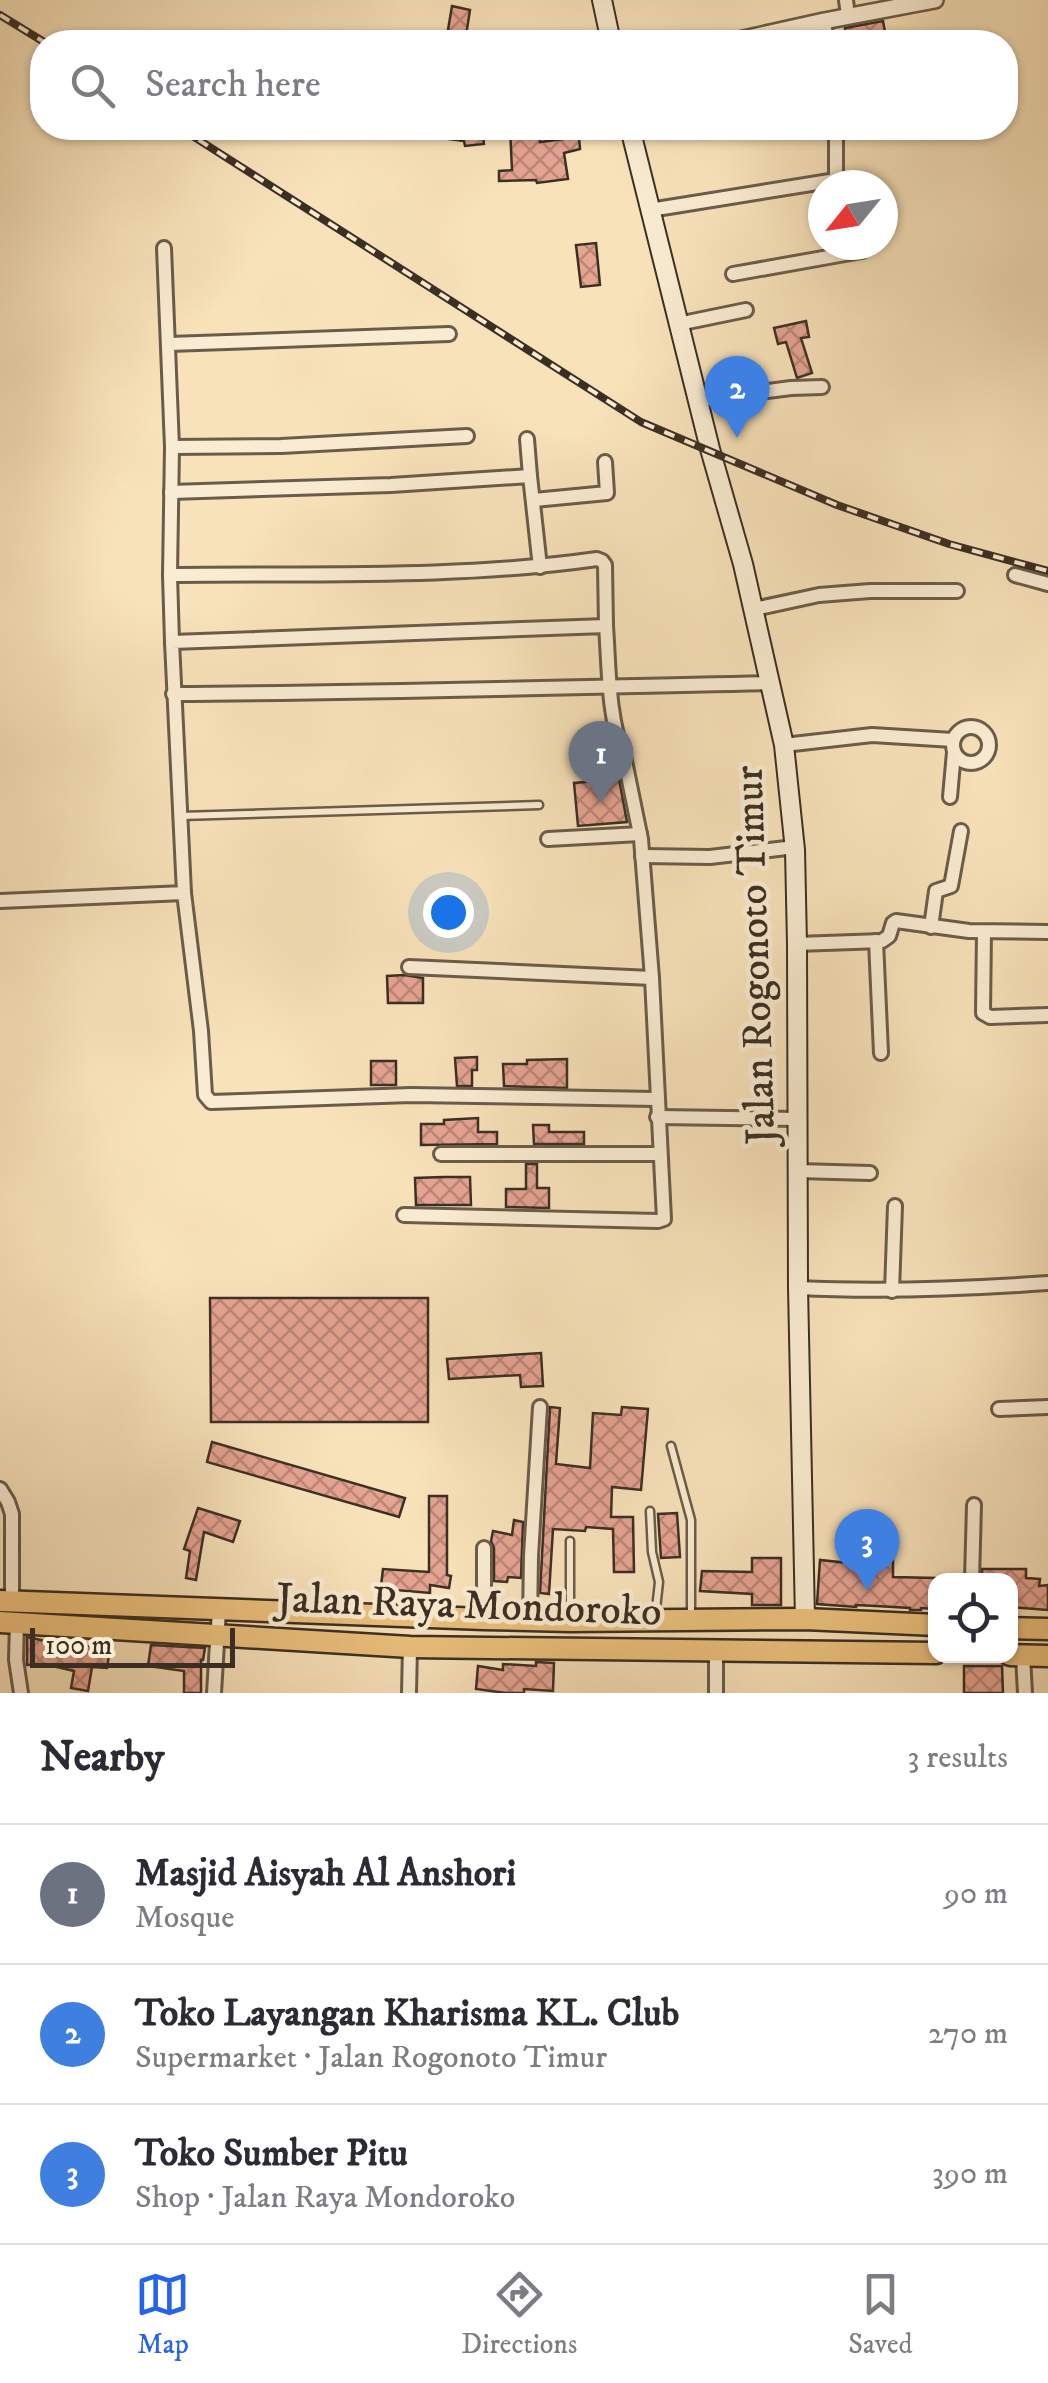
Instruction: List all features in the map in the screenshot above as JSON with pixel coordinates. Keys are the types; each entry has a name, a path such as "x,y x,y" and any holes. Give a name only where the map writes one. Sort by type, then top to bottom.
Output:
{"highway":[{"name":"Jalan Raya Mondoroko","path":"7,1612 218,1610 570,1621 805,1619 928,1625"},
{"name":"Jalan Raya Mondoroko","path":"7,1612 217,1634 410,1647 928,1653"},
{"path":"805,1619 806,1650"},
{"path":"1018,1628 1048,1628"},
{"path":"1018,1656 1048,1656"}],"main road":[{"path":"602,0 608,30"},
{"name":"Jalan Rogonoto Timur","path":"633,140 754,609 784,745 795,847 798,944 798,1288 805,1619"}],"street":[{"path":"784,30 824,21 847,8 935,0"},
{"path":"824,21 825,30"},
{"path":"836,140 836,170"},
{"path":"650,210 808,185"},
{"path":"164,248 172,447 173,694 184,893 205,1095 210,1102 411,1094 656,1099"},
{"path":"733,274 815,260"},
{"path":"678,324 746,310"},
{"path":"169,344 449,334"},
{"path":"698,400 822,387"},
{"path":"172,447 281,446 467,436"},
{"path":"527,439 540,567"},
{"path":"534,500 606,493 605,462"},
{"path":"171,492 530,476"},
{"path":"170,575 540,567 598,559 605,565 610,686 642,856 664,1219 404,1215"},
{"path":"1015,575 1048,584"},
{"path":"754,609 819,594 958,590"},
{"path":"172,642 606,626"},
{"path":"173,694 771,683"},
{"path":"784,745 894,734 953,746 950,797"},
{"path":"931,926 936,891 950,886 961,832"},
{"path":"548,840 640,834"},
{"path":"642,856 710,858 795,847"},
{"path":"0,902 184,893"},
{"path":"798,944 887,939 896,921 984,932 1048,932"},
{"path":"984,932 983,1012 990,1017 1048,1015"},
{"path":"876,941 881,1052"},
{"path":"410,967 652,978"},
{"path":"657,1117 798,1119"},
{"path":"441,1154 659,1154"},
{"path":"798,1171 870,1173"},
{"path":"892,1291 895,1206"},
{"path":"798,1288 958,1290 1048,1283"},
{"path":"530,1620 540,1407"},
{"path":"999,1409 1048,1407"},
{"path":"0,1489 12,1514 7,1612 21,1693"},
{"path":"972,1573 974,1505"},
{"path":"484,1548 484,1619"},
{"path":"214,1693 218,1610"},
{"path":"410,1647 410,1693"},
{"path":"716,1650 716,1693"},
{"path":"1018,1660 1026,1693"}],"lane":[{"path":"180,816 539,805"},
{"path":"671,1446 691,1520 691,1620"},
{"path":"650,1511 652,1552 659,1582 655,1620"},
{"path":"570,1541 570,1621"}],"building":[{"path":"452,6 470,10 467,30 448,30"},
{"path":"883,21 885,30 845,30"},
{"path":"456,140 484,140 484,144 465,146 464,141"},
{"path":"511,140 579,140 580,149 564,153 568,179 537,183 499,181 499,171 512,170"},
{"path":"596,243 600,285 581,287 576,245"},
{"path":"806,321 809,337 801,338 812,373 797,378 786,342 778,344 774,328"},
{"path":"619,779 627,822 578,826 574,783"},
{"path":"387,976 423,978 423,1003 388,1003"},
{"path":"477,1057 472,1086 457,1086 455,1058"},
{"path":"567,1059 567,1088 504,1086 503,1064"},
{"path":"371,1061 396,1061 396,1085 371,1085"},
{"path":"478,1118 478,1132 497,1132 497,1144 421,1145 421,1124"},
{"path":"533,1125 549,1125 549,1132 584,1132 584,1144 534,1144"},
{"path":"526,1164 537,1164 537,1188 549,1188 549,1208 506,1207 506,1189 526,1189"},
{"path":"470,1177 471,1205 416,1205 415,1178"},
{"path":"210,1298 428,1298 428,1422 211,1422"},
{"path":"541,1353 543,1386 521,1387 520,1375 449,1379 447,1359"},
{"path":"550,1407 560,1408 556,1464 590,1468 593,1413 621,1415 622,1407 648,1409 641,1490 612,1487 611,1517 633,1517 634,1572 614,1572 613,1529 553,1529 549,1594 540,1593"},
{"path":"212,1442 405,1498 399,1517 207,1462"},
{"path":"429,1496 447,1496 449,1588 430,1585 430,1593 396,1590 395,1596 380,1594 383,1569 429,1572"},
{"path":"198,1508 240,1521 233,1542 204,1532 196,1580 186,1578 190,1551 184,1549"},
{"path":"677,1513 680,1557 661,1558 658,1514"},
{"path":"514,1520 523,1522 521,1578 494,1581 493,1531 512,1535"},
{"path":"752,1558 781,1558 781,1605 752,1605 752,1594 700,1591 702,1571 752,1572"},
{"path":"877,1559 893,1559 893,1577 928,1578 928,1608 817,1604 820,1560 877,1566"},
{"path":"982,1569 1026,1569 1026,1578 1040,1579 1039,1586 1048,1585 1048,1610 1018,1608 1018,1573 982,1573"},
{"path":"27,1637 78,1648 78,1644 110,1649 107,1668 92,1667 88,1691 71,1688 74,1671 44,1664 27,1665"},
{"path":"151,1645 205,1648 201,1693 184,1693 184,1671 148,1666"},
{"path":"536,1662 554,1663 553,1691 524,1689 524,1693 506,1693 476,1689 478,1666 503,1670 503,1664 536,1666"},
{"path":"964,1666 1002,1666 1003,1693 964,1693"}],"railway":[{"path":"0,15 30,33"},
{"path":"199,140 641,422 837,505 949,544 1048,571"}],"place":[{"name":"Toko Layangan Kharisma KL. Club","path":"737,438"},
{"name":"Masjid Aisyah Al Anshori","path":"601,803"},
{"name":"Toko Sumber Pitu","path":"867,1591"}]}
